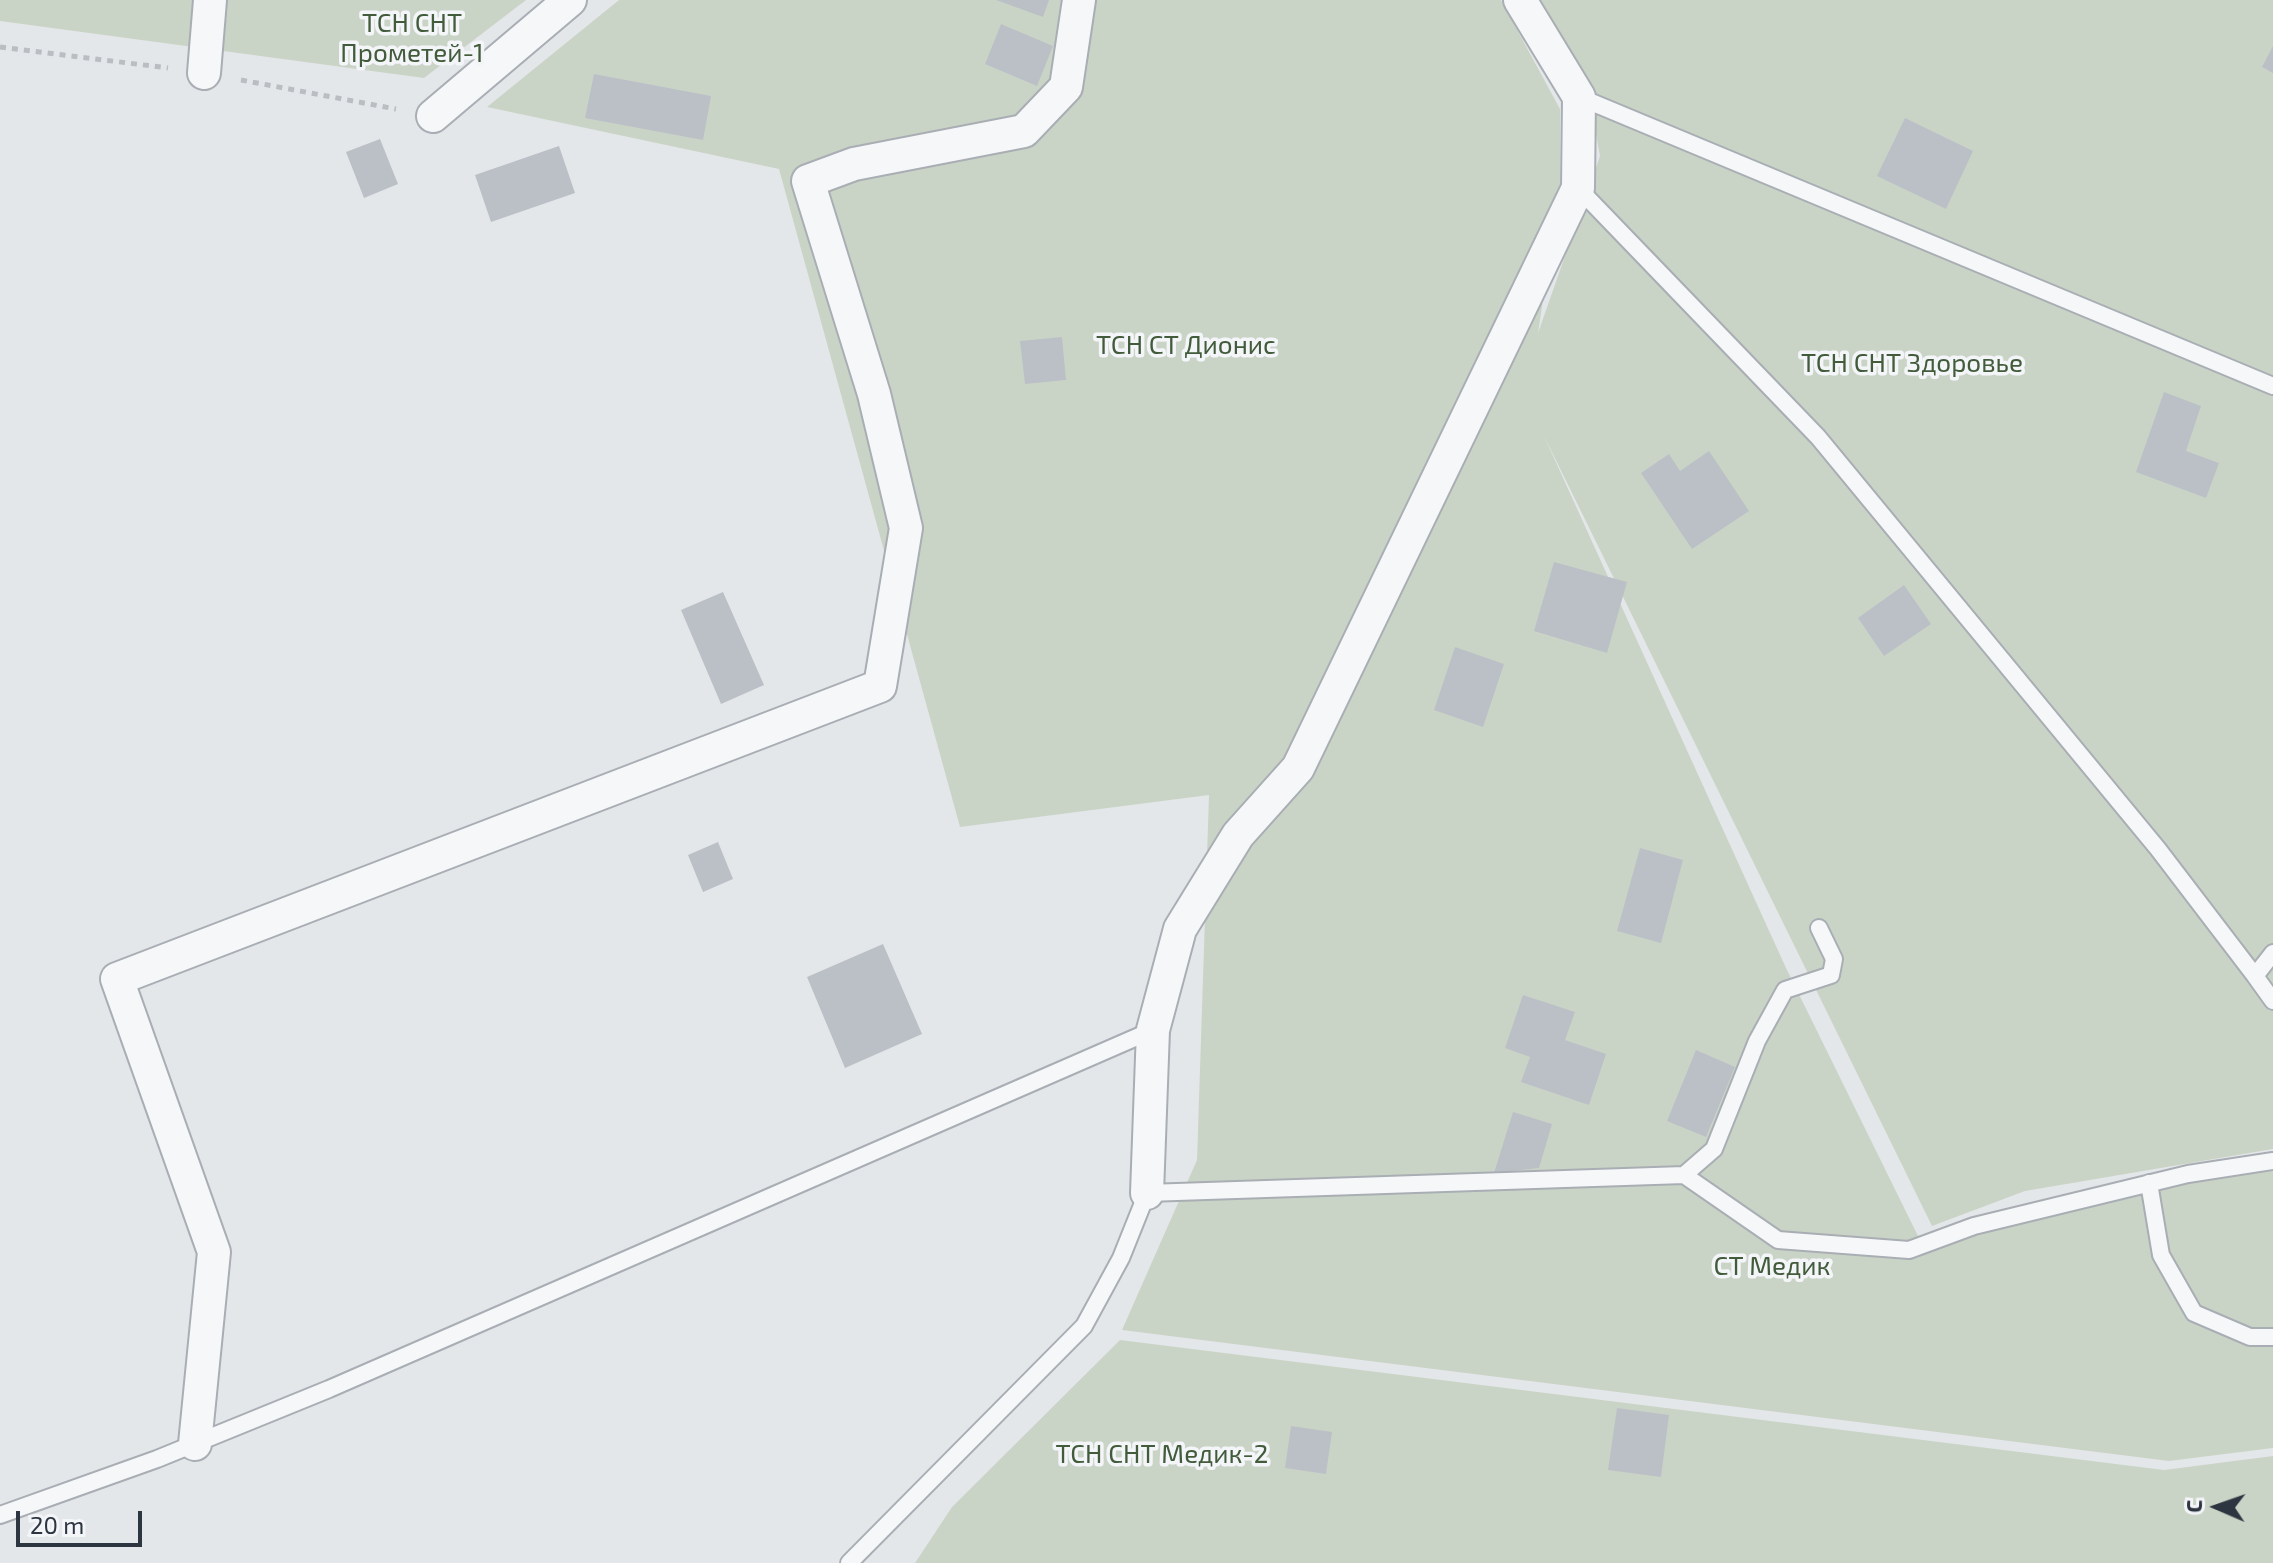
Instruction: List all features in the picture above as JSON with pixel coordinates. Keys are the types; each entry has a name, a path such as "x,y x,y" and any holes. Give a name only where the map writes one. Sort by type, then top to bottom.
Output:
{"street":[{"path":"204,73 210,0"},
{"path":"433,116 570,0"},
{"path":"195,1444 214,1252 117,979 880,686 906,528 874,394 808,181 854,164 1024,131 1066,87 1079,0"},
{"path":"1147,1193 1153,1030 1180,929 1238,835 1298,768 1578,188 1579,97 1520,0"}],"lane":[{"path":"1579,97 2273,386"},
{"path":"1578,188 1818,437 2158,849 2273,1001"},
{"path":"1684,1175 1714,1149 1757,1041 1785,990 1831,975 1834,959 1819,928"},
{"path":"2255,976 2273,953"},
{"path":"0,1515 195,1444 329,1389 1153,1030"},
{"path":"849,1563 1084,1326 1121,1258 1147,1193 1684,1175 1778,1240 1909,1250 1974,1226 2149,1183 2273,1161"},
{"path":"2149,1183 2161,1255 2194,1313 2250,1337 2273,1337"}],"green space":[{"name":"ТСН СНТ Прометей-1","path":"0,0 526,0 424,78 0,21"},
{"path":"619,0 1501,0 1560,109 1560,188 1538,333 1600,156 1586,80 1541,0 2273,0 2273,1149 2025,1191 1932,1226 1544,436 1786,968 1918,1236 2273,1163 2273,1448 2169,1461 1122,1330 1197,1160 1209,795 960,827 779,169 487,107"},
{"name":"ТСН СНТ Медик-2","path":"1120,1340 2164,1470 2273,1456 2273,1563 915,1563 952,1507"}],"building":[{"path":"996,0 1049,0 1043,17"},
{"path":"1001,24 1053,46 1037,86 985,64"},
{"path":"2273,46 2273,73 2262,67"},
{"path":"594,74 711,96 703,140 585,118"},
{"path":"1905,118 1973,151 1946,209 1877,176"},
{"path":"380,139 398,184 364,198 346,152"},
{"path":"559,146 575,193 491,222 475,175"},
{"path":"1062,337 1066,380 1025,384 1020,341"},
{"path":"2164,392 2201,406 2186,451 2219,463 2206,498 2136,472"},
{"path":"1709,451 1749,511 1692,549 1641,473 1669,454 1680,471"},
{"path":"1554,562 1627,582 1607,653 1534,631"},
{"path":"1904,585 1931,624 1884,656 1858,618"},
{"path":"723,592 764,685 721,704 681,610"},
{"path":"1455,647 1504,664 1483,727 1434,710"},
{"path":"718,842 733,879 703,892 688,855"},
{"path":"1640,848 1683,860 1661,943 1617,931"},
{"path":"883,944 922,1034 845,1068 807,977"},
{"path":"1523,995 1575,1012 1565,1040 1606,1054 1589,1105 1521,1082 1530,1057 1505,1048"},
{"path":"1696,1050 1735,1067 1706,1137 1667,1121"},
{"path":"1513,1112 1552,1124 1539,1168 1494,1173"},
{"path":"1617,1408 1669,1415 1661,1477 1608,1470"},
{"path":"1291,1426 1332,1432 1326,1474 1285,1468"}],"park label":[{"name":"ТСН СТ Дионис","path":"1186,345"},
{"name":"ТСН СНТ Здоровье","path":"1912,363"},
{"name":"СТ Медик","path":"1772,1266"}]}
